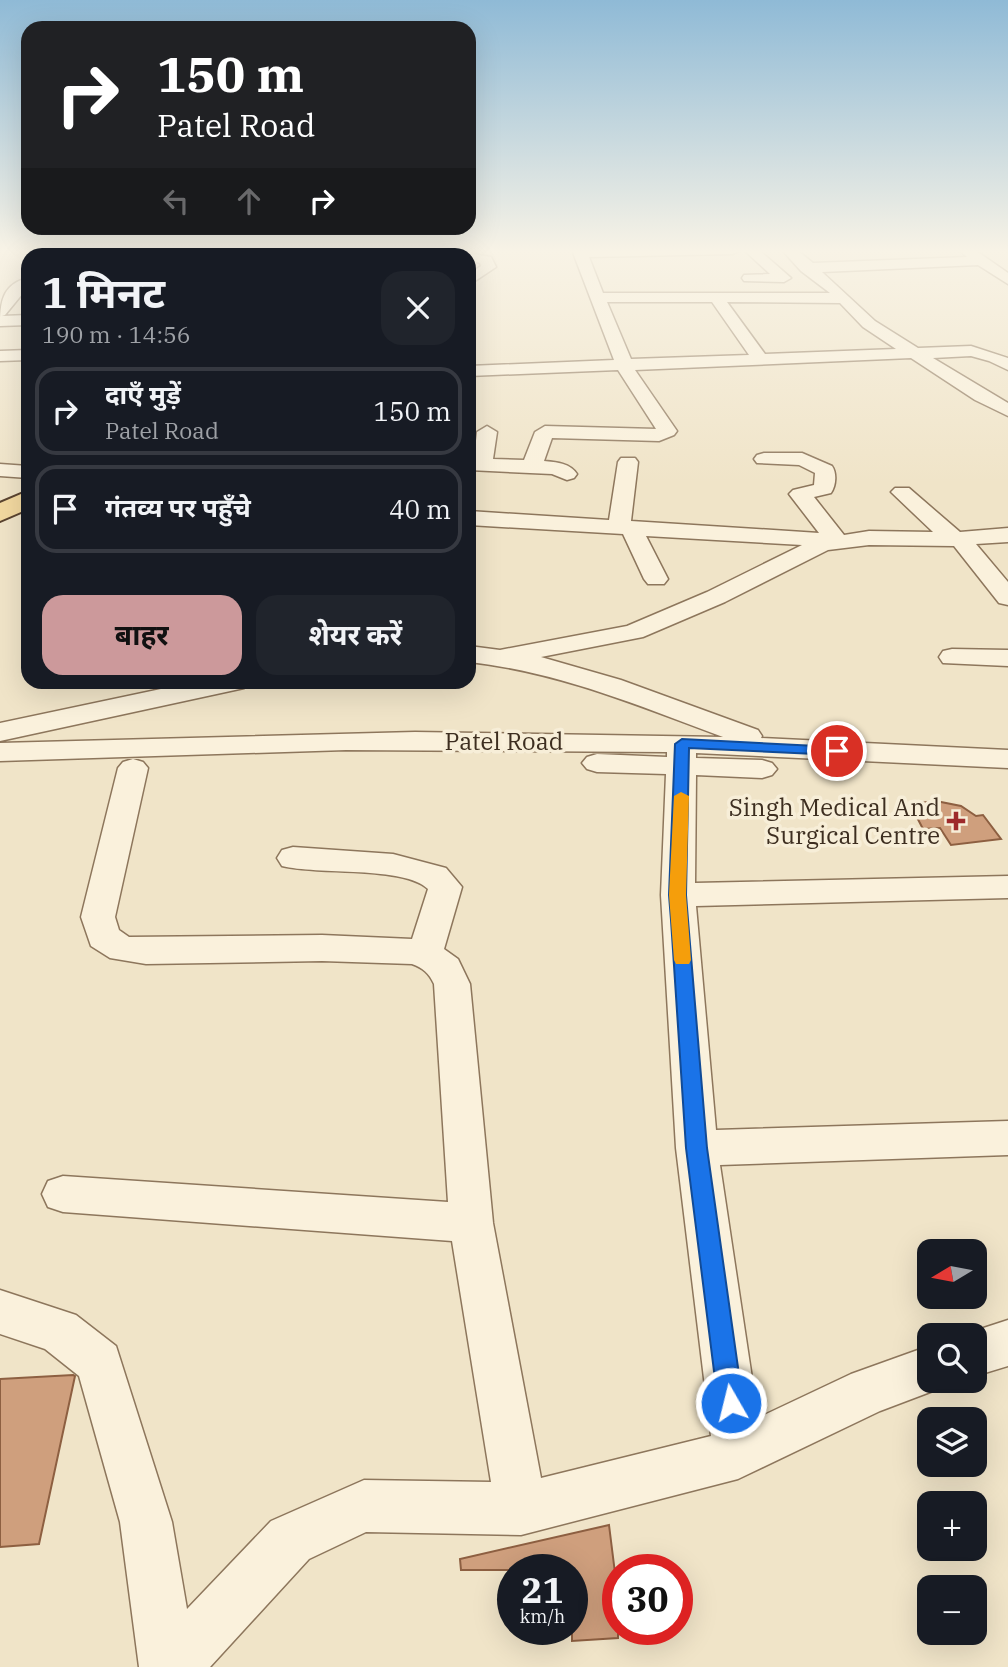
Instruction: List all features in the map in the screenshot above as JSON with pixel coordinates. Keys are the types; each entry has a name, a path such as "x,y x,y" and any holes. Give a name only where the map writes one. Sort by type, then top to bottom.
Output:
{"main road":[{"path":"0,513 21,502"},
{"path":"0,528 21,518"}],"street":[{"path":"532,467 543,435 550,431 665,434 667,431 625,367 609,328"},
{"path":"738,328 761,360"},
{"path":"875,328 1008,410"},
{"path":"0,350 21,350"},
{"path":"476,371 625,367 911,352 981,352 1008,365"},
{"path":"0,356 21,355"},
{"path":"476,463 488,438 487,432"},
{"path":"764,459 803,459 825,470 824,489 800,494 837,541"},
{"path":"628,462 625,528 656,579"},
{"path":"476,465 556,468 568,474"},
{"path":"0,470 21,472"},
{"path":"902,492 957,539 1008,598"},
{"path":"476,518 837,541 1008,536"},
{"path":"506,656 634,632 716,597 792,558 837,541"},
{"path":"476,654 506,656 570,671 783,748"},
{"path":"952,657 1008,657"},
{"path":"0,732 202,689"},
{"name":"Patel Road","path":"0,752 390,740 682,755 1008,779"},
{"name":"Patel Road","path":"0,773 389,760 556,761 783,748 1008,759"},
{"path":"682,755 678,895 696,1148 738,1454"},
{"path":"133,768 98,918 103,937 122,949 146,951 322,948 415,953 445,968 452,985 471,1223 521,1509"},
{"path":"293,858 393,865 434,876 444,887 425,956"},
{"path":"678,895 1008,887"},
{"path":"696,1148 1008,1138"},
{"path":"63,1195 471,1223"},
{"path":"0,1312 59,1331 99,1362 146,1522 170,1667"},
{"path":"987,1349 1008,1343"},
{"path":"170,1667 290,1540 364,1506 521,1509 738,1454 868,1391 917,1373"}],"building":[{"path":"936,801 961,806 976,816 983,815 1001,839 951,845 940,828 923,829 910,804"},
{"path":"75,1376 39,1544 0,1547 0,1379"},
{"path":"609,1525 613,1554 602,1554 602,1639 588,1640 588,1554 497,1554 497,1570 461,1570 460,1559"}],"slow traffic":[{"path":"681,796 678,895 683,960"}],"place":[{"name":"Singh Medical And Surgical Centre","path":"956,821"}],"route":[{"path":"731,1403 696,1148 678,895 682,744 837,751"}]}
